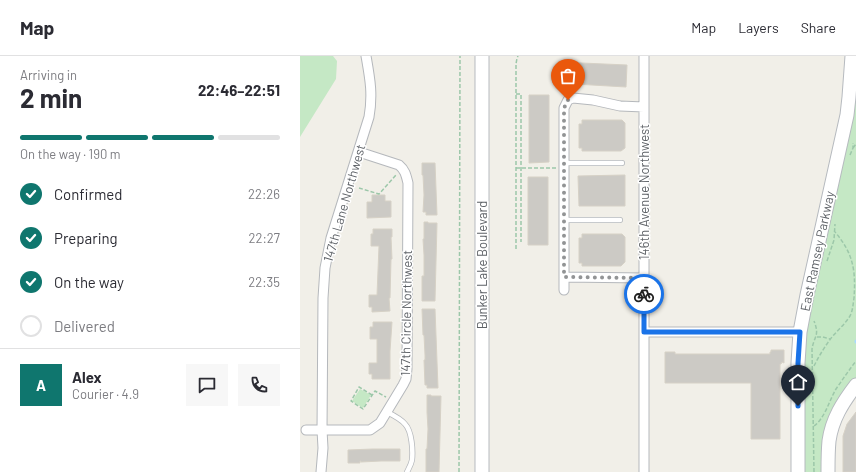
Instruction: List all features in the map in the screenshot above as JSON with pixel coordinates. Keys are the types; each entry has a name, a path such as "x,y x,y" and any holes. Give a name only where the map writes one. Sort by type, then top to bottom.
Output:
{"street":[{"name":"147th Lane Northwest","path":"321,472 323,448 323,298 325,268 331,238 369,117 372,90 366,56"},
{"name":"146th Avenue Northwest","path":"644,56 644,472"},
{"name":"East Ramsey Parkway","path":"798,472 798,363 800,332 847,115 852,56"},
{"name":"Bunker Lake Boulevard","path":"482,57 482,472"},
{"path":"564,290 564,108 568,100 573,98 593,100 620,106 644,107"},
{"path":"359,152 394,163 403,169"},
{"name":"147th Circle Northwest","path":"306,430 370,430 380,423 404,385 407,369 408,183 403,169"},
{"path":"564,277 644,278"},
{"path":"644,332 800,332"},
{"path":"828,472 829,440 837,414 856,385"}],"lane":[{"path":"564,166 622,163"},
{"path":"564,220 620,220"},
{"path":"387,412 405,423 412,437 412,460 410,468 407,472"}],"path":[{"path":"459,472 460,56"},
{"path":"516,249 516,64 518,56"},
{"path":"516,94 521,94 522,242"},
{"path":"853,141 853,148"},
{"path":"849,158 856,144"},
{"path":"516,168 564,166"},
{"path":"359,188 379,194 403,169"},
{"path":"825,266 834,240 835,225 833,218"},
{"path":"813,368 830,339 850,314 854,295 856,274 850,253 844,242 835,231"},
{"path":"814,316 814,322 817,327 817,337 813,343 812,349 814,472"},
{"path":"817,337 830,339"},
{"path":"814,426 822,418 836,390 856,361"},
{"path":"372,395 359,387 351,402 363,409 375,391 393,401"}],"green space":[{"path":"300,56 333,56 337,61 336,79 300,137"},
{"path":"856,56 856,379 843,395 823,472 804,472 804,370 807,325"},
{"path":"360,389 371,395 363,408 352,401"}],"building":[{"path":"559,62 627,65 626,87 558,83"},
{"path":"529,95 549,95 549,162 529,163"},
{"path":"582,120 622,120 625,123 625,148 621,151 582,151 582,148 579,148 579,124 582,124"},
{"path":"422,163 435,163 437,215 426,215 426,212 423,212 424,195"},
{"path":"625,175 625,206 579,206 578,176"},
{"path":"528,177 548,177 548,245 528,245"},
{"path":"372,195 385,195 385,201 391,201 391,217 367,218 367,202 372,202"},
{"path":"424,222 437,223 435,301 422,301 422,276 424,276"},
{"path":"373,229 392,229 392,259 389,298 390,311 372,312 372,307 369,307 369,295 377,295 379,246 371,246 371,234 373,234"},
{"path":"582,234 622,234 625,237 625,262 621,266 582,266 582,263 579,263 579,238 582,238"},
{"path":"422,309 435,309 438,388 427,388 427,385 425,385"},
{"path":"373,322 392,322 390,379 372,379 372,374 369,374 369,363 377,363 377,339 370,339 370,327 373,327"},
{"path":"771,350 784,350 784,363 782,362 780,364 780,439 751,439 751,383 665,383 665,352 675,352 675,354 770,354"},
{"path":"427,395 441,396 439,472 426,472 428,429"},
{"path":"856,412 856,472 843,472 843,436 847,424"},
{"path":"400,449 400,461 360,461 360,463 348,463 348,450"}],"way so far":[{"path":"568,100 564,108 564,277 644,278 644,294"}],"route":[{"path":"644,294 644,332 800,332 798,406"}]}
